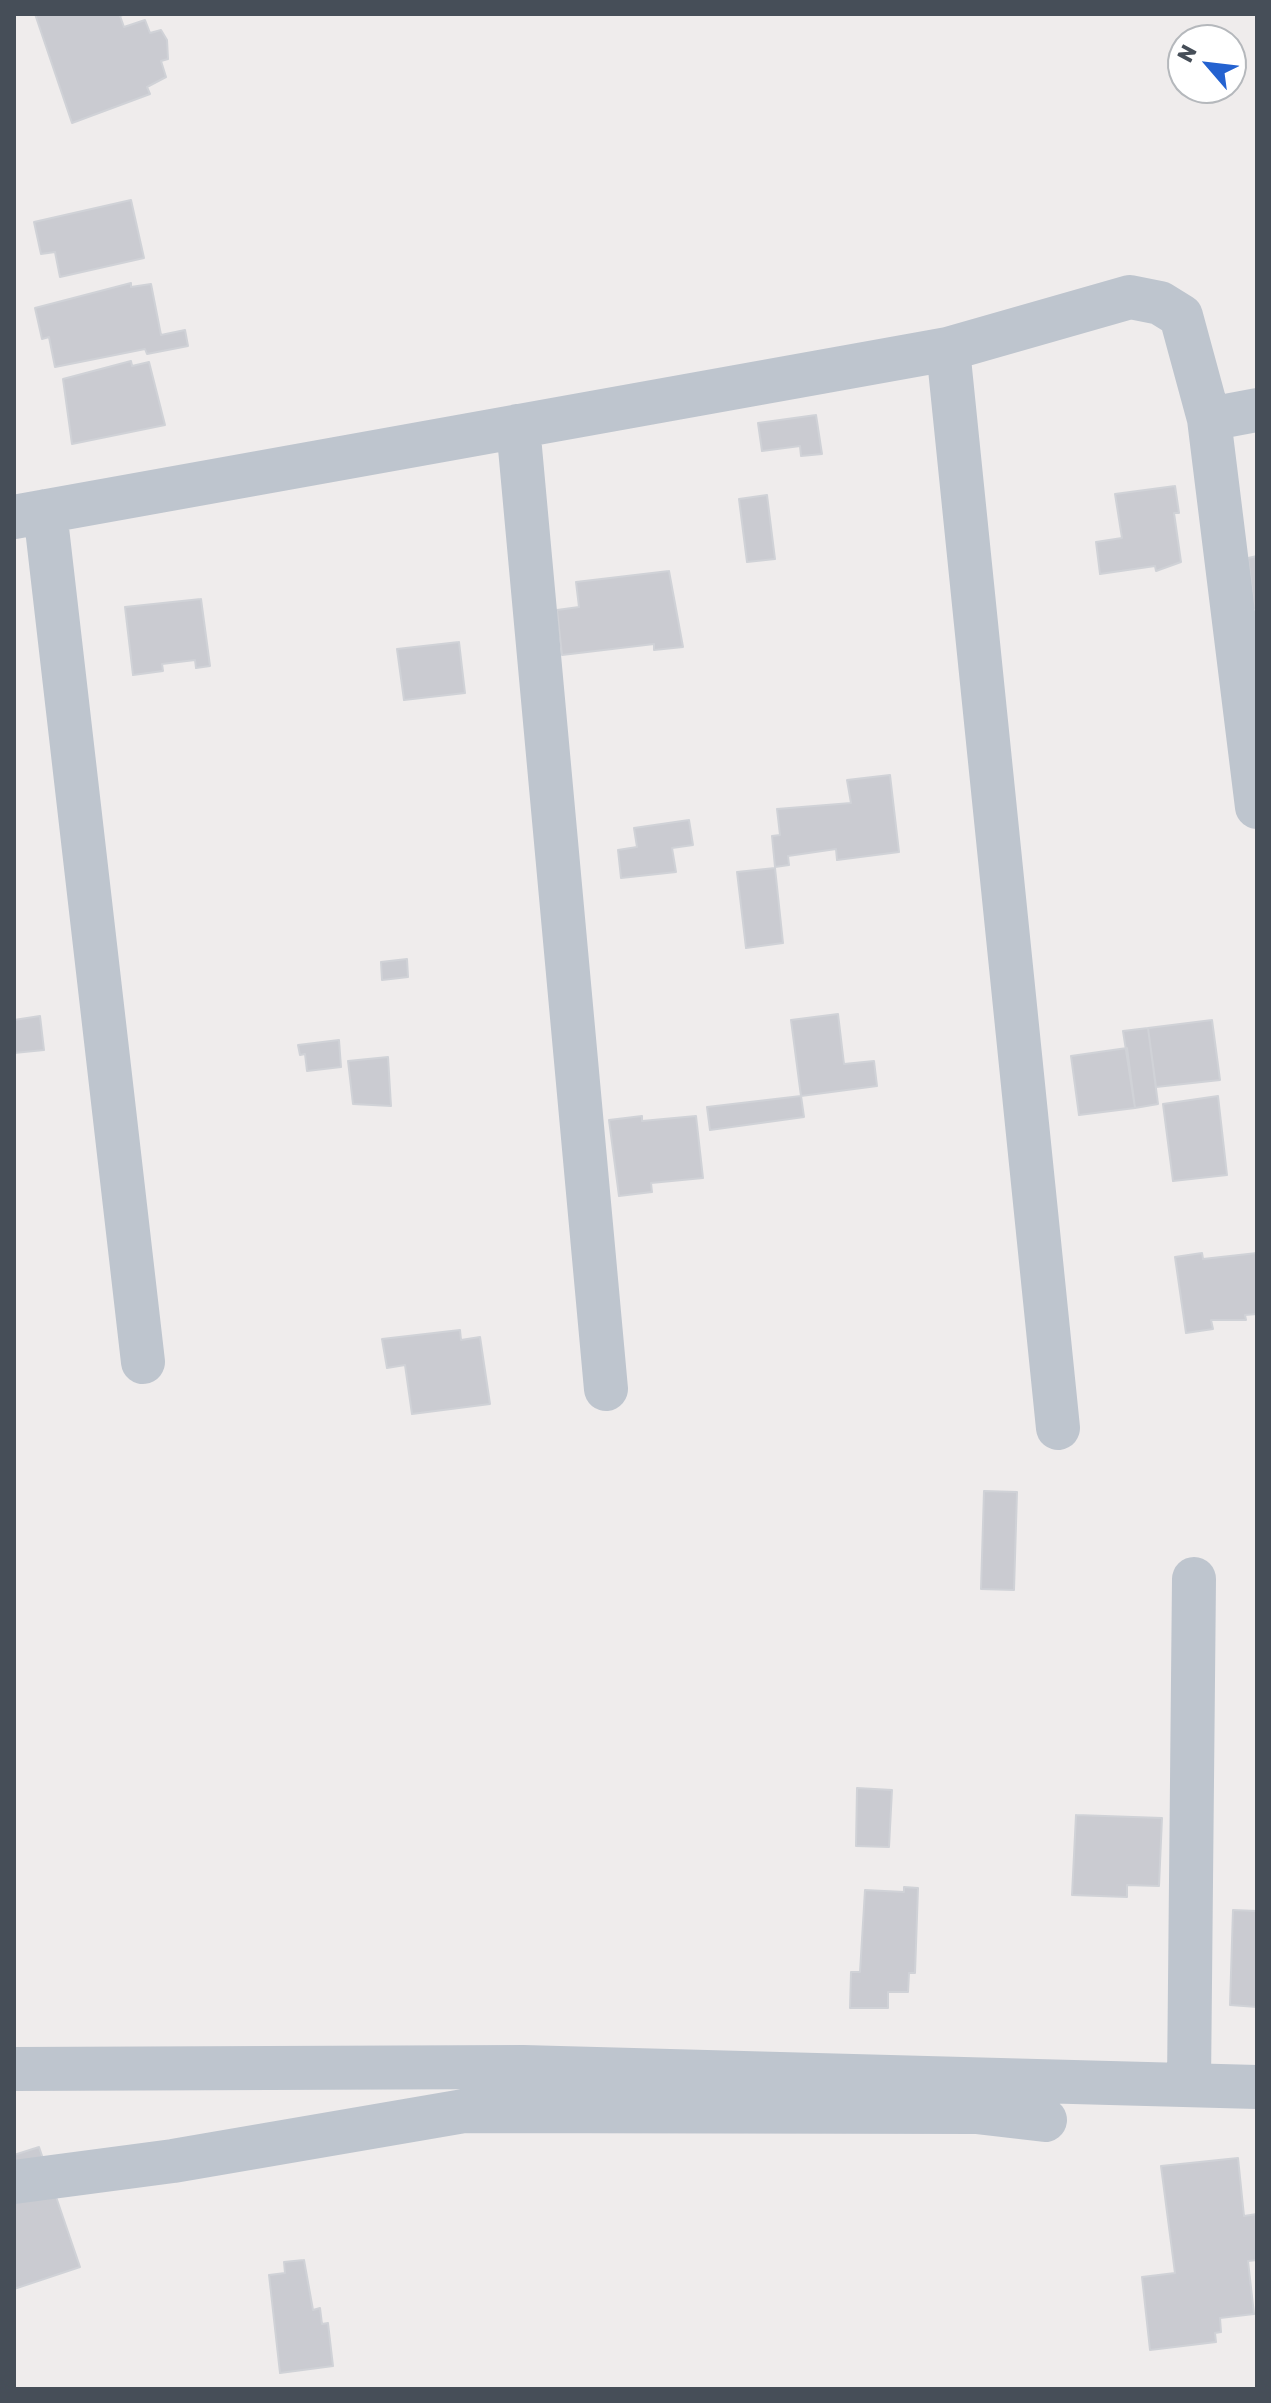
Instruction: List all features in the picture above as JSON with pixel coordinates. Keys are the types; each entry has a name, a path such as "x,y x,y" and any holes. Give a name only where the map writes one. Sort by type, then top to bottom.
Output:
{"street":[{"path":"143,1362 30,514 948,349 1130,297 1160,303 1181,316 1209,419 1257,807"},
{"path":"948,349 1058,1428"},
{"path":"1209,419 1257,410"},
{"path":"518,426 606,1389"},
{"path":"1189,2083 1194,1579"},
{"path":"14,2069 523,2067 1257,2087"},
{"path":"14,2182 173,2161 464,2111 976,2112 1045,2120"}],"building":[{"path":"35,14 125,14 120,16 124,27 145,20 150,33 161,30 167,40 168,59 161,61 166,77 147,87 150,94 72,123"},
{"path":"131,200 144,258 60,277 55,252 41,254 34,222"},
{"path":"131,283 131,287 151,284 161,335 185,330 188,346 147,354 145,349 55,367 49,337 42,339 35,308"},
{"path":"131,361 132,366 149,362 165,425 72,444 63,379"},
{"path":"816,415 822,454 801,456 800,446 762,451 758,423"},
{"path":"1175,486 1179,513 1174,513 1181,562 1156,571 1155,566 1100,574 1096,542 1122,538 1115,494"},
{"path":"767,495 775,559 747,562 739,499"},
{"path":"1257,556 1257,607 1254,608 1248,558"},
{"path":"669,571 683,647 654,650 654,644 562,655 557,610 579,607 576,582"},
{"path":"201,599 210,666 196,668 195,660 162,664 163,671 133,675 125,607"},
{"path":"459,642 465,693 404,700 397,649"},
{"path":"890,775 899,852 837,860 836,849 788,856 789,865 775,867 772,836 780,835 777,809 851,803 847,780"},
{"path":"689,820 693,845 672,848 676,872 621,878 618,850 637,847 634,828"},
{"path":"775,868 783,943 746,948 737,872"},
{"path":"407,959 408,977 382,980 381,962"},
{"path":"838,1014 844,1064 874,1061 877,1086 801,1096 791,1020"},
{"path":"40,1016 44,1050 14,1053 14,1020"},
{"path":"1212,1020 1220,1080 1156,1087 1148,1028"},
{"path":"1148,1028 1158,1104 1135,1108 1123,1031"},
{"path":"339,1040 341,1067 307,1071 305,1054 300,1055 298,1045"},
{"path":"1127,1048 1135,1108 1079,1115 1071,1056"},
{"path":"388,1057 391,1106 353,1104 348,1061"},
{"path":"801,1096 804,1117 710,1130 707,1107"},
{"path":"1218,1096 1227,1175 1173,1181 1163,1104"},
{"path":"642,1116 642,1121 696,1116 703,1178 651,1183 652,1192 619,1196 609,1120"},
{"path":"1202,1253 1203,1259 1257,1253 1257,1314 1245,1315 1246,1320 1211,1320 1213,1329 1186,1333 1175,1257"},
{"path":"460,1330 461,1340 480,1337 490,1404 412,1414 405,1365 387,1368 382,1339"},
{"path":"984,1491 1017,1492 1014,1590 981,1589"},
{"path":"857,1788 892,1790 889,1847 856,1846"},
{"path":"1076,1815 1162,1818 1159,1886 1127,1885 1127,1897 1072,1895"},
{"path":"904,1887 918,1888 915,1973 909,1973 908,1992 888,1992 888,2008 850,2008 851,1972 860,1972 865,1890 904,1892"},
{"path":"1233,1910 1257,1911 1257,2007 1230,2005"},
{"path":"39,2147 80,2267 14,2289 14,2155"},
{"path":"1238,2158 1244,2216 1257,2214 1257,2260 1248,2261 1254,2314 1220,2318 1221,2332 1215,2333 1216,2342 1150,2350 1142,2277 1175,2273 1161,2166"},
{"path":"304,2260 313,2310 320,2308 322,2324 328,2323 333,2366 280,2373 269,2275 285,2273 284,2262"}]}
